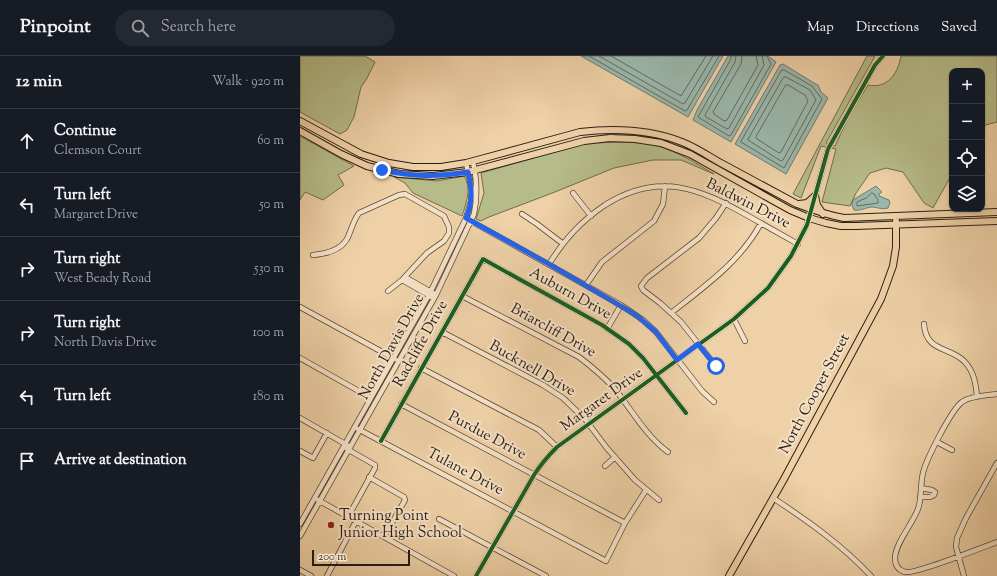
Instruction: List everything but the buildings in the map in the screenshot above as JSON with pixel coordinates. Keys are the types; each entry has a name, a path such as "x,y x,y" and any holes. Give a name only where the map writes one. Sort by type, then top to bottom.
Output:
{"main road":[{"path":"300,121 361,154 389,163 413,167 441,167 469,162 580,132 619,129 637,131 660,135 683,142 797,204 811,211 823,214 844,218 997,212"},
{"path":"300,131 355,161 382,170 405,174 433,176 471,171 584,141 610,138 635,139 661,143 690,154 790,210 826,223 840,226 997,221"},
{"path":"319,142 323,134"},
{"path":"797,204 807,203 815,196 817,205 823,214"},
{"path":"962,214 962,222"},
{"name":"North Cooper Street","path":"728,576 773,498 881,299 893,266 896,247 896,216"}],"street":[{"name":"Margaret Drive","path":"476,576 542,462 558,447 734,319 768,288 798,244 809,218 828,149 875,65 883,56"},
{"name":"North Davis Drive","path":"301,522 344,445 357,428 432,295 468,220 472,190 469,162"},
{"path":"586,285 602,262 654,221 663,204 665,186"},
{"name":"Baldwin Drive","path":"549,264 562,243 591,216 621,196 645,188 665,186 693,190 726,203 798,244"},
{"path":"573,193 591,216"},
{"path":"313,255 330,252 346,241 359,213 399,195 405,194 444,216 449,227 448,233 444,241 427,253 403,279 388,291"},
{"path":"716,366 681,322 643,290 641,286 646,278 699,238 716,218 726,203"},
{"path":"522,214 562,243"},
{"path":"468,220 586,285 621,305 643,320 656,332 702,391 714,402"},
{"path":"671,313 729,266 749,244 761,223"},
{"name":"Radcliffe Drive","path":"381,441 483,259"},
{"name":"Auburn Drive","path":"483,259 607,329 629,344 643,358 686,413"},
{"path":"403,279 432,295"},
{"name":"Briarcliff Drive","path":"462,296 579,357 594,368 605,378 654,440 668,452"},
{"path":"607,329 621,305"},
{"path":"300,307 396,359"},
{"path":"734,319 745,341"},
{"path":"924,324 926,335 931,343 964,361 970,369 975,379 977,397"},
{"name":"Bucknell Drive","path":"442,332 553,392 570,404 615,457 646,490 660,500"},
{"path":"300,358 371,398"},
{"name":"North Davis Drive","path":"300,536 349,448 371,398 396,359"},
{"path":"421,368 539,430 558,447"},
{"path":"997,394 963,401 957,407 925,465 918,510 896,551 895,558 898,567 908,573 997,542"},
{"name":"Purdue Drive","path":"401,404 625,523"},
{"path":"300,418 327,433 374,464 375,468 348,517"},
{"name":"Tulane Drive","path":"357,428 606,561 625,523"},
{"path":"300,451 313,458 327,433"},
{"path":"937,442 952,450"},
{"path":"605,466 615,457"},
{"path":"964,576 956,542 959,532 997,463"},
{"path":"369,477 404,497 404,502 384,537"},
{"path":"920,497 930,497 934,495 935,492 921,488"},
{"path":"625,523 646,490"},
{"path":"315,498 454,576"},
{"path":"773,498 800,515 827,536 856,560 871,576"},
{"path":"439,519 546,576"},
{"path":"327,576 356,521"},
{"path":"300,570 311,576"}],"green space":[{"path":"300,56 365,56 375,62 361,87 354,117 347,130 340,134 300,112"},
{"path":"867,56 875,56 826,143 835,146 850,114 868,85 881,85 891,78 895,74 901,56 997,56 997,122 985,125 985,68 949,68 949,179 933,208 924,203 903,172 886,168 870,173 856,193 850,206 822,202 836,149 821,146 801,198 793,194"},
{"path":"300,136 354,166 338,175 344,185 323,200 305,192 300,200"},
{"path":"631,142 658,146 694,162 714,174 681,160 653,160 614,168 481,221 476,219 484,193 481,173 586,143"},
{"path":"464,176 468,186 468,191 462,216 413,193 405,183 394,177 437,181"}],"water":[{"path":"581,56 723,56 688,117"},
{"path":"728,56 768,56 776,62 731,142 693,120 697,110"},
{"path":"783,64 818,85 821,92 828,98 786,174 735,144 780,65"},
{"path":"876,186 882,192 879,196 889,200 890,203 888,208 884,209 871,207 854,210 852,205 853,200"}],"cycle path":[{"path":"476,576 534,475 557,447 734,319 768,288 791,256 807,225 828,149 875,65 883,56"},
{"path":"381,441 483,259 602,325 629,344 643,358 686,413"}],"place":[{"name":"Turning Point Junior High School","path":"331,525"}],"route":[{"path":"382,170 417,176 433,176 468,172 472,190 471,201 466,218 621,305 636,315 656,332 677,360 698,344 716,366"}]}
